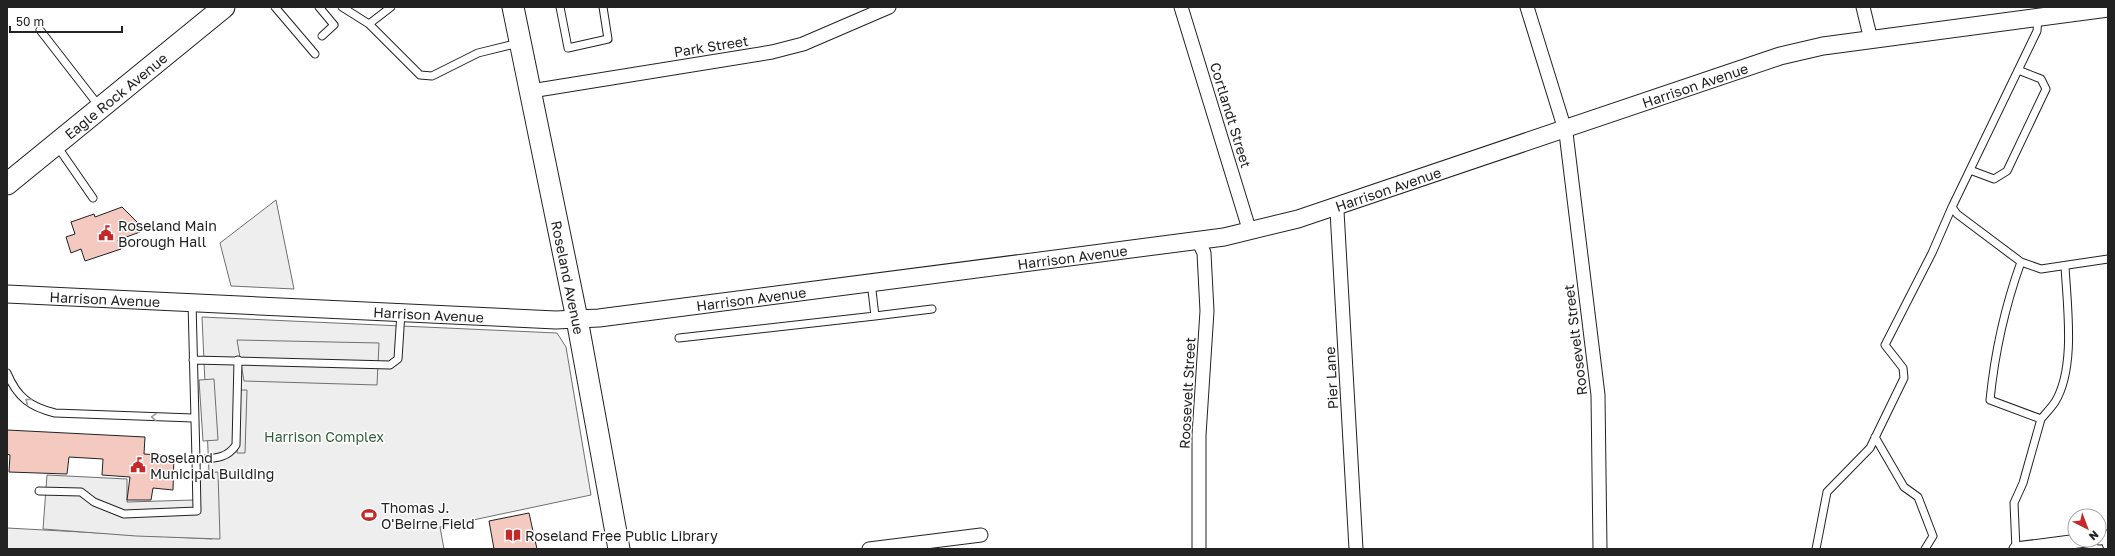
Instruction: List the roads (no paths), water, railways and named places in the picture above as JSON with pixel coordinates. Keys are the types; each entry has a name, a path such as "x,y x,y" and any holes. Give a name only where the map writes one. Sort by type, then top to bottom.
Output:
{"main road":[{"name":"Roseland Avenue","path":"515,8 520,42 577,319 619,549"},
{"name":"Eagle Rock Avenue","path":"7,184 100,108 216,9"}],"street":[{"name":"Park Street","path":"531,91 772,52 803,44 889,7"},
{"name":"Cortlandt Street","path":"1181,7 1250,232"},
{"name":"Roosevelt Street","path":"1527,7 1565,128 1598,395 1600,549"},
{"path":"1863,7 1871,40"},
{"name":"Harrison Avenue","path":"7,294 556,320 599,318 871,281 1198,240 1250,232 1298,219 1780,56 1823,46 2108,8"},
{"name":"Pier Lane","path":"1339,205 1338,219 1356,549"},
{"name":"Roosevelt Street","path":"1198,240 1204,253 1207,311 1199,435 1199,549"},
{"path":"869,549 981,535"},
{"path":"2016,549 2067,543"}],"lane":[{"path":"275,7 315,54"},
{"path":"319,7 334,25 322,36"},
{"path":"342,7 369,24 420,75 432,76 478,53 520,42"},
{"path":"369,24 391,7"},
{"path":"560,7 568,48 608,39 603,7"},
{"path":"1816,549 1827,492 1870,448 1904,378 1903,368 1885,346 1932,253 1952,207 2037,31 2038,17"},
{"path":"40,30 100,108"},
{"path":"1970,170 1994,179 2007,172 2046,88 2041,79 2018,70"},
{"path":"55,145 92,198"},
{"path":"1952,207 1957,214 2022,262 2041,269 2108,259"},
{"path":"2022,262 2007,299 1994,357 1990,400 2041,419"},
{"path":"2016,549 2014,503 2023,483 2041,419 2055,402 2066,373 2069,338 2065,266"},
{"path":"871,281 875,316"},
{"path":"39,491 82,492 94,502 124,514 197,511 193,418 192,302"},
{"path":"679,338 932,309"},
{"path":"193,360 390,365 398,359 401,312"},
{"path":"196,460 225,457 232,452 236,445 238,360"},
{"path":"7,373 13,387 25,400 45,411 55,413 193,418"},
{"path":"1875,437 1904,487 1918,496 1933,536 1925,549"}],"place":[{"name":"Roseland Main Borough Hall","path":"106,233"},
{"name":"Roseland Municipal Building","path":"138,465"},
{"name":"Thomas J. O'Beirne Field","path":"369,515"},
{"name":"Roseland Free Public Library","path":"513,535"}],"park label":[{"name":"Harrison Complex","path":"324,436"}]}
